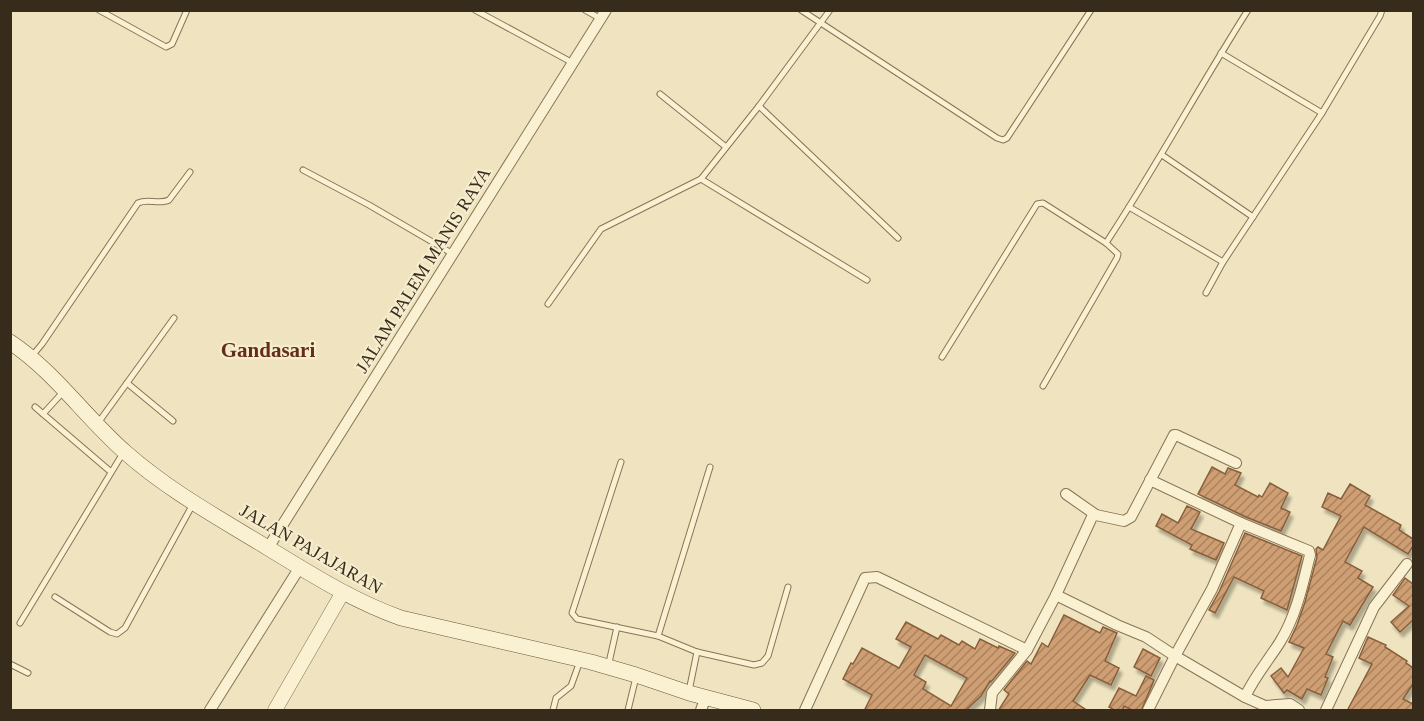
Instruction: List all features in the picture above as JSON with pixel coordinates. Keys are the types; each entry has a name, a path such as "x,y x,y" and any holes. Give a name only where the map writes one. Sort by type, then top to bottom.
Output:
{"main road":[{"name":"JALAN PAJAJARAN","path":"10,342 31,357 66,390 96,425 124,451 166,485 193,504 342,592 401,618 608,667 689,693 704,704 753,711"}],"street":[{"name":"JALAM PALEM MANIS RAYA","path":"268,548 604,15"},
{"path":"1066,494 1095,515 1128,520 1175,435 1236,463"},
{"path":"1150,480 1241,523 1309,551 1310,555 1300,592 1286,630 1256,675 1245,697"},
{"path":"990,711 992,693 1027,650 1095,515"},
{"path":"1148,711 1212,589 1241,523"},
{"path":"1326,711 1374,607 1407,564"},
{"path":"210,711 300,567"},
{"path":"805,711 865,578 877,577 1027,650"},
{"path":"275,711 342,592"},
{"path":"1056,595 1146,637 1245,697 1265,706 1290,704 1299,711"}],"lane":[{"path":"99,10 166,47 172,44 187,10"},
{"path":"475,10 573,63"},
{"path":"585,10 604,15"},
{"path":"801,10 987,132 1003,140 1007,138 1091,10"},
{"path":"548,304 601,229 701,179 831,10"},
{"path":"1106,243 1248,10"},
{"path":"1206,293 1222,262 1322,112 1382,10"},
{"path":"1221,53 1322,112"},
{"path":"660,94 726,147"},
{"path":"759,106 898,238"},
{"path":"1162,154 1253,217"},
{"path":"303,170 453,254"},
{"path":"31,357 138,204 145,201 164,203 169,200 190,172"},
{"path":"701,179 867,280"},
{"path":"942,357 1037,204 1043,203 1106,243 1118,254 1043,386"},
{"path":"1129,207 1222,262"},
{"path":"96,425 174,318"},
{"path":"127,382 173,421"},
{"path":"43,414 66,390"},
{"path":"35,407 111,472"},
{"path":"20,623 124,451"},
{"path":"621,462 572,613 577,619 658,636 697,652 754,664 762,663 768,656 788,586"},
{"path":"658,636 710,467"},
{"path":"56,597 110,632 117,634 125,628 193,504"},
{"path":"608,667 617,627"},
{"path":"689,693 697,652"},
{"path":"553,711 556,698 571,686 581,660"},
{"path":"10,664 28,673"},
{"path":"628,711 636,675"}],"building":[{"path":"1212,467 1225,474 1228,468 1241,473 1235,485 1258,497 1259,495 1262,497 1270,483 1288,493 1281,508 1290,512 1281,531 1198,494"},
{"path":"1350,484 1370,496 1365,505 1401,525 1399,530 1413,539 1413,546 1408,554 1364,527 1345,562 1362,571 1358,578 1373,587 1350,625 1343,621 1326,654 1333,657 1321,695 1307,689 1302,699 1287,690 1284,693 1271,676 1281,668 1288,677 1304,648 1289,642 1305,602 1317,557 1316,549 1318,547 1323,550 1341,516 1322,507 1328,493 1341,499"},
{"path":"1187,506 1200,512 1191,529 1224,543 1216,560 1190,549 1192,545 1156,526 1162,514 1178,523"},
{"path":"1245,533 1302,556 1287,610 1261,598 1264,591 1234,577 1215,613 1209,610"},
{"path":"1405,578 1413,584 1413,620 1400,632 1391,622 1409,606 1393,595"},
{"path":"1064,615 1100,633 1103,627 1117,633 1105,661 1119,668 1111,685 1090,675 1073,701 1088,711 998,711 1009,694 1004,690 1027,661 1031,664 1042,643 1048,647"},
{"path":"906,622 938,639 941,635 959,645 962,641 975,649 980,639 1015,653 990,681 981,696 965,711 864,711 872,695 843,679 862,648 899,668 911,647 896,639","holes":["925,655 967,678 951,706 923,689 926,682 914,675"]},
{"path":"1368,637 1386,645 1385,647 1407,661 1406,663 1413,668 1413,684 1403,699 1413,704 1413,711 1347,711 1372,664 1359,658"},
{"path":"1143,649 1160,658 1151,676 1134,667"},
{"path":"1146,676 1154,680 1141,711 1134,711 1124,706 1122,711 1116,711 1109,707 1119,688 1136,696"}],"district":[{"name":"Gandasari","path":"268,350"}]}
